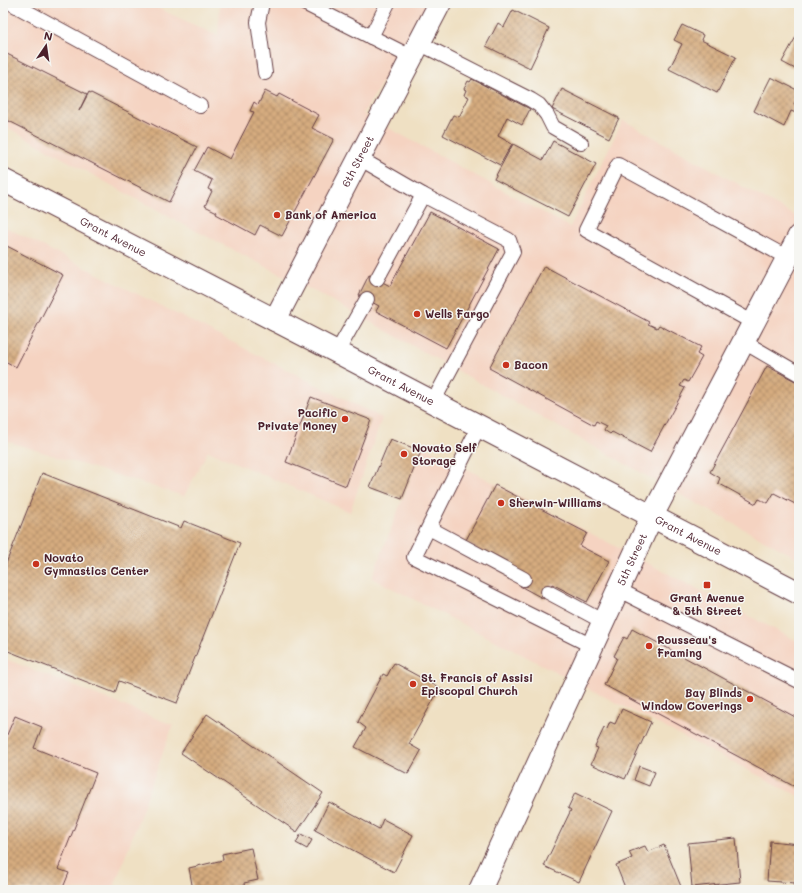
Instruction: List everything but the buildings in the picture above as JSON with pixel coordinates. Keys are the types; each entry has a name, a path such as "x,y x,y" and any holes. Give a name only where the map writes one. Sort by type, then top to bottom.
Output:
{"street":[{"name":"6th Street","path":"275,320 440,3"},
{"name":"Grant Avenue","path":"3,180 799,593"},
{"name":"5th Street","path":"480,890 652,516 794,250"}],"lane":[{"path":"11,3 200,106"},
{"path":"262,3 258,22 264,74"},
{"path":"304,3 371,37 415,50 531,100 539,106 553,127 581,143"},
{"path":"371,37 388,3"},
{"path":"359,158 423,195 510,240 513,252 433,402"},
{"path":"794,250 618,165 586,230 749,333 799,374"},
{"path":"377,279 423,195"},
{"path":"336,352 367,299"},
{"path":"479,426 414,557 592,646"},
{"path":"429,528 524,579"},
{"path":"619,590 799,680"},
{"path":"548,592 604,622"}],"shaded area":[{"path":"3,3 147,3 218,36 220,3 430,3 363,114 570,227 623,120 799,218 799,559 327,298 165,215 3,125"},
{"path":"3,226 382,418 350,512 208,451 184,496 3,440"},
{"path":"423,446 799,642 799,796 372,578"},
{"path":"3,658 173,725 113,890 3,890"}],"place":[{"name":"Bank of America","path":"277,215"},
{"name":"Wells Fargo","path":"417,314"},
{"name":"Bacon","path":"506,365"},
{"name":"Pacific Private Money","path":"345,419"},
{"name":"Novato Self Storage","path":"404,454"},
{"name":"Sherwin-Williams","path":"501,503"},
{"name":"Novato Gymnastics Center","path":"36,564"},
{"name":"Grant Avenue & 5th Street","path":"707,585"},
{"name":"Rousseau's Framing","path":"649,646"},
{"name":"St. Francis of Assisi Episcopal Church","path":"413,684"},
{"name":"Bay Blinds Window Coverings","path":"750,699"}]}
